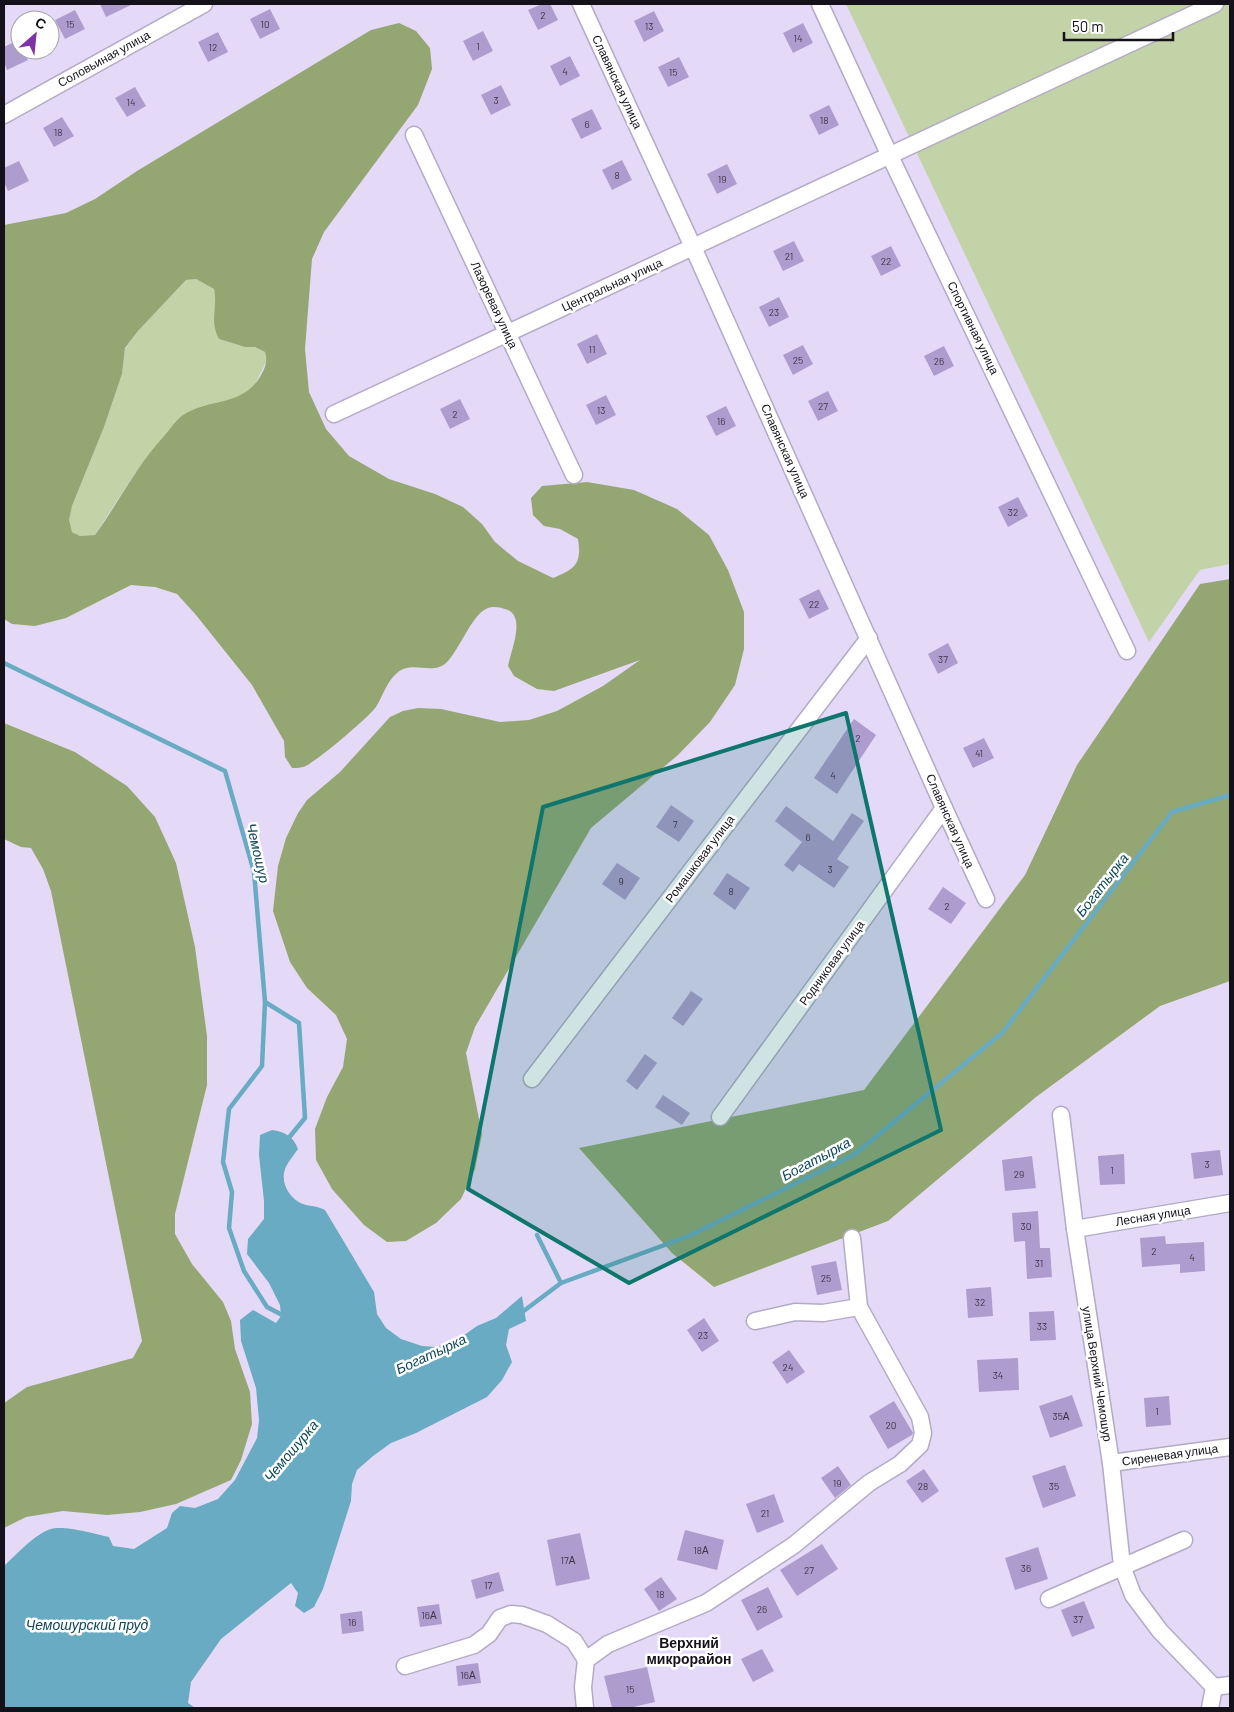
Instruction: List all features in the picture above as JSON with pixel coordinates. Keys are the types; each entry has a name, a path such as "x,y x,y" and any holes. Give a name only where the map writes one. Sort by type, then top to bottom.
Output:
{"street":[{"name":"Соловьиная улица","path":"4,115 204,4"},
{"name":"Славянская улица","path":"581,4 693,247 986,899"},
{"name":"Спортивная улица","path":"820,4 1127,651"},
{"name":"Центральная улица","path":"334,414 1215,4"},
{"name":"Лазоревая улица","path":"414,135 574,476"},
{"name":"Ромашковая улица","path":"532,1079 869,638"},
{"name":"Родниковая улица","path":"720,1117 944,808"},
{"name":"улица Верхний Чемошур","path":"1061,1115 1111,1464 1122,1566 1133,1595 1160,1631 1222,1686"},
{"name":"Лесная улица","path":"1076,1229 1230,1203"},
{"path":"586,1660 608,1644 706,1603 794,1545 869,1483 900,1464 920,1445 923,1433 920,1417 859,1307 852,1238"},
{"path":"754,1321 795,1312 823,1312 859,1307"},
{"name":"Сиреневая улица","path":"1111,1464 1230,1447"},
{"path":"1049,1599 1184,1540"},
{"path":"405,1666 474,1645 489,1634 500,1618 510,1614 522,1615 547,1624 574,1641 586,1660 583,1687 585,1708"},
{"path":"1210,1708 1222,1686"}],"highlighted area":[{"path":"846,713 941,1130 629,1283 468,1189 543,807"}],"green space":[{"path":"846,4 1230,4 1230,564 1200,570 1149,642"},
{"path":"399,23 416,31 430,48 432,69 418,105 324,232 312,259 305,349 309,392 326,429 349,456 389,479 435,494 463,507 482,524 495,542 518,561 553,578 572,568 578,560 579,547 578,539 560,529 544,526 533,515 531,498 542,486 587,482 634,490 677,509 709,535 728,570 744,612 744,649 735,685 710,722 678,755 591,828 475,1027 466,1053 482,1134 475,1169 461,1199 436,1223 406,1241 387,1242 364,1225 332,1189 316,1160 315,1129 327,1097 343,1067 347,1039 336,1015 307,988 290,962 273,911 278,866 286,838 298,813 307,800 340,772 390,717 403,711 418,708 441,709 500,722 529,720 557,711 603,686 640,660 554,691 537,689 514,676 508,666 516,634 515,618 512,613 496,607 488,608 476,618 446,663 434,668 408,668 396,674 372,712 329,750 309,764 292,768 285,757 284,741 252,685 177,594 155,587 131,585 66,618 35,626 12,624 4,619 4,225 66,213 95,199 137,171 371,30","holes":["196,279 214,289 214,320 219,339 245,347 255,347 265,352 266,365 260,377 244,393 234,398 193,410 180,417 137,471 95,535 80,536 72,532 69,520 72,506 104,427 122,374 125,348 138,331 186,280"]},
{"path":"196,279 214,289 216,302 214,314 219,339 245,347 255,347 265,352 267,360 255,384 243,395 224,402 135,473 95,535 80,536 72,532 68,520 104,427 122,374 125,349 138,331 186,280"},
{"path":"1230,579 1230,981 1160,1006 1036,1097 888,1221 714,1287 672,1253 579,1148 864,1090 1025,875 1077,765 1200,584"},
{"path":"4,723 75,752 127,786 155,817 176,863 195,947 207,1036 207,1085 175,1214 175,1234 192,1264 223,1302 231,1321 235,1349 250,1392 252,1424 241,1460 231,1480 176,1504 140,1512 107,1515 63,1511 26,1517 4,1528 4,1403 27,1387 133,1358 142,1341 51,891 43,869 31,848 21,847 4,839"}],"water":[{"name":"Чемошурский пруд","path":"272,1130 288,1135 298,1149 285,1169 284,1180 287,1190 298,1202 325,1210 374,1292 377,1314 386,1328 401,1339 422,1346 436,1347 460,1338 477,1326 496,1318 522,1296 526,1321 509,1329 506,1345 512,1362 502,1380 487,1397 416,1433 391,1443 357,1470 352,1484 351,1501 323,1589 314,1607 304,1613 295,1606 298,1593 291,1583 221,1639 191,1682 188,1703 195,1708 4,1708 5,1565 39,1535 45,1531 57,1528 80,1530 109,1537 113,1546 134,1549 167,1528 172,1513 180,1506 195,1508 218,1499 235,1480 257,1438 259,1420 256,1388 241,1341 240,1320 253,1310 276,1323 281,1316 280,1305 269,1283 247,1254 248,1239 264,1219 259,1155 260,1135"}],"building":[{"path":"100,4 133,4 106,17"},
{"path":"542,4 550,4 558,20 538,30 528,10"},
{"path":"270,9 280,29 260,39 250,19"},
{"path":"75,10 85,29 65,39 60,30 60,18"},
{"path":"654,11 664,31 644,42 634,21"},
{"path":"803,23 813,43 793,53 783,33"},
{"path":"483,31 493,51 473,61 463,41"},
{"path":"218,32 228,52 208,62 198,42"},
{"path":"10,44 10,60 28,60 7,70 4,62 4,47"},
{"path":"570,56 580,76 560,86 550,66"},
{"path":"679,57 689,77 668,87 658,67"},
{"path":"501,85 511,105 491,115 481,95"},
{"path":"135,87 146,106 127,117 115,98"},
{"path":"829,105 839,125 819,135 809,115"},
{"path":"592,109 602,129 581,139 571,119"},
{"path":"62,117 74,136 54,147 43,128"},
{"path":"622,160 632,180 612,190 602,170"},
{"path":"19,161 29,181 8,191 4,182 4,168"},
{"path":"727,164 737,184 717,194 707,174"},
{"path":"794,241 804,261 783,271 773,251"},
{"path":"891,246 901,266 881,276 871,256"},
{"path":"779,297 789,317 769,327 759,307"},
{"path":"597,334 607,354 587,364 577,344"},
{"path":"803,345 813,364 793,375 783,355"},
{"path":"944,346 954,366 934,376 924,356"},
{"path":"828,391 838,411 818,421 808,401"},
{"path":"606,395 616,415 596,425 586,405"},
{"path":"460,399 470,419 450,429 440,409"},
{"path":"726,406 736,426 716,436 706,416"},
{"path":"1018,497 1028,516 1008,527 998,507"},
{"path":"819,589 829,609 809,619 799,599"},
{"path":"948,643 958,663 938,674 928,654"},
{"path":"854,719 876,735 837,794 814,778"},
{"path":"984,738 994,758 973,768 963,748"},
{"path":"671,805 694,821 679,842 656,827"},
{"path":"786,806 833,841 852,813 864,821 837,859 849,867 834,888 799,864 793,872 784,865 802,842 775,821"},
{"path":"617,863 640,878 625,900 602,884"},
{"path":"727,873 750,888 735,910 713,894"},
{"path":"943,887 966,903 951,924 928,909"},
{"path":"691,991 703,999 683,1026 672,1018"},
{"path":"645,1054 657,1063 637,1090 626,1081"},
{"path":"663,1095 690,1113 682,1125 655,1107"},
{"path":"1220,1150 1223,1175 1194,1179 1191,1153"},
{"path":"1124,1154 1125,1184 1100,1185 1098,1156"},
{"path":"1032,1156 1036,1188 1005,1191 1002,1160"},
{"path":"1038,1211 1040,1248 1050,1248 1052,1277 1027,1279 1025,1241 1014,1242 1012,1213"},
{"path":"1165,1236 1166,1244 1204,1242 1205,1271 1180,1273 1180,1264 1142,1267 1140,1238"},
{"path":"836,1261 842,1290 817,1295 811,1266"},
{"path":"991,1287 993,1316 968,1318 966,1289"},
{"path":"1054,1311 1056,1340 1030,1341 1029,1312"},
{"path":"704,1318 719,1341 702,1352 687,1330"},
{"path":"789,1350 805,1372 787,1384 772,1362"},
{"path":"1018,1358 1019,1390 979,1392 977,1360"},
{"path":"1072,1395 1083,1426 1050,1438 1039,1406"},
{"path":"1169,1396 1171,1425 1146,1427 1144,1398"},
{"path":"894,1401 913,1433 888,1449 869,1416"},
{"path":"1065,1465 1076,1496 1043,1508 1032,1476"},
{"path":"838,1466 851,1485 835,1498 821,1478"},
{"path":"924,1469 939,1491 922,1503 906,1481"},
{"path":"774,1494 784,1522 757,1533 746,1504"},
{"path":"685,1530 724,1540 717,1570 677,1560"},
{"path":"580,1533 590,1579 556,1586 547,1540"},
{"path":"822,1544 838,1569 797,1596 780,1570"},
{"path":"1038,1547 1048,1579 1015,1590 1005,1558"},
{"path":"499,1572 504,1591 476,1599 471,1580"},
{"path":"661,1577 677,1599 659,1611 644,1589"},
{"path":"768,1587 783,1617 757,1631 741,1600"},
{"path":"1084,1601 1095,1628 1072,1637 1061,1610"},
{"path":"439,1604 442,1624 420,1627 417,1607"},
{"path":"362,1611 364,1631 342,1634 340,1614"},
{"path":"762,1649 774,1671 753,1682 741,1659"},
{"path":"478,1663 481,1683 458,1686 456,1666"},
{"path":"647,1667 655,1702 629,1708 612,1708 604,1676"}],"waterway":[{"name":"Чемошур","path":"4,663 225,771 254,872 265,1002 299,1023 305,1118 287,1140"},
{"name":"Богатырка","path":"521,1313 561,1283 689,1236 855,1154 1002,1033 1172,812 1230,795"},
{"path":"265,1002 262,1066 229,1109 223,1162 232,1192 229,1228 244,1271 267,1307 286,1317"},
{"path":"537,1235 561,1283"}],"district":[{"name":"Верхний микрорайон","path":"689,1652"}],"water label":[{"name":"Чемошурка","path":"291,1451"}]}
